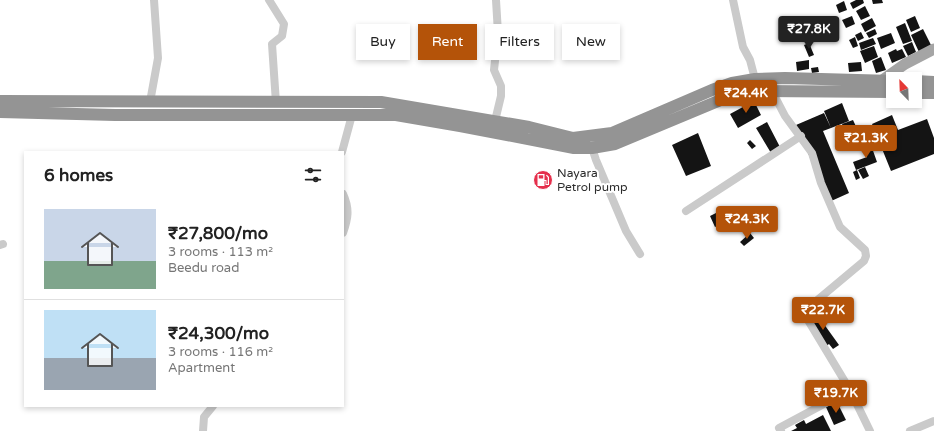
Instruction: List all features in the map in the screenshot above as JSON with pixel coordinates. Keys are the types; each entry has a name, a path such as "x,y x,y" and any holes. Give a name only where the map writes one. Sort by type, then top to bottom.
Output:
{"highway":[{"path":"0,101 276,103 381,102 528,127 573,138 612,133 712,90 732,83 755,79 785,78 880,87 886,89"},
{"path":"922,82 934,82"},
{"path":"0,112 115,115 396,115 574,148 592,148 615,144 734,94 758,90 880,87 886,84"},
{"path":"922,92 934,93"}],"main road":[{"path":"880,87 905,64 934,49"}],"street":[{"path":"150,102 158,58 154,0"},
{"path":"269,0 284,24 282,36 272,44 276,103"},
{"path":"495,121 501,86 494,70 498,33 496,0"},
{"path":"732,0 744,47 750,60 755,79"},
{"path":"772,90 785,116 801,136 812,154 821,183 840,227 865,250 866,256 864,261 803,312 850,390 870,431"},
{"path":"342,151 352,115"},
{"path":"686,211 801,136"},
{"path":"592,148 626,231 640,254"},
{"path":"344,197 348,218 344,230"},
{"path":"781,431 779,428 850,390"},
{"path":"202,431 204,417 212,407"},
{"path":"910,431 934,421"}],"building":[{"path":"856,0 863,0 864,3 853,9 850,3"},
{"path":"872,0 882,0 883,3 873,4"},
{"path":"844,1 847,10 839,13 836,5"},
{"path":"865,6 870,16 861,20 856,11"},
{"path":"852,16 855,24 846,28 842,20"},
{"path":"915,16 920,28 911,32 906,20"},
{"path":"872,18 876,26 865,32 861,24"},
{"path":"905,23 912,41 903,44 896,27"},
{"path":"875,29 877,34 869,38 866,33"},
{"path":"923,29 931,45 919,52 911,35"},
{"path":"861,32 864,38 858,41 855,35"},
{"path":"891,33 895,43 881,49 877,38"},
{"path":"855,37 858,46 853,48 849,40"},
{"path":"873,38 876,44 861,50 859,43"},
{"path":"912,42 916,52 908,56 903,46"},
{"path":"809,43 814,55 809,57 804,45"},
{"path":"874,46 878,57 865,63 860,51"},
{"path":"896,49 897,51 902,49 906,57 892,63 888,53"},
{"path":"881,57 886,70 876,73 872,61"},
{"path":"809,60 809,69 797,71 796,62"},
{"path":"861,62 862,71 849,72 848,63"},
{"path":"818,67 819,72 812,73 811,68"},
{"path":"754,101 761,115 738,128 730,114"},
{"path":"842,103 849,121 831,128 824,111"},
{"path":"824,113 831,128 823,131 849,193 829,202 796,125"},
{"path":"892,115 898,130 927,119 934,138 934,154 891,171 872,124"},
{"path":"853,120 859,133 847,138 845,131 842,132 839,126 842,125 844,129 842,124"},
{"path":"767,122 780,147 771,153 756,128"},
{"path":"698,133 711,166 686,176 672,145"},
{"path":"750,140 756,146 752,149 747,143"},
{"path":"871,145 877,162 856,170 853,162 867,157 863,148"},
{"path":"865,167 869,176 863,179 858,170"},
{"path":"857,170 860,178 856,180 853,172"},
{"path":"720,211 726,222 715,227 710,216"},
{"path":"750,233 754,238 744,246 740,242"},
{"path":"816,313 839,345 833,349 829,344 826,346 807,320"},
{"path":"837,402 846,420 834,425 826,407"},
{"path":"823,415 831,431 791,431 797,428 795,425 804,420 806,424"}],"place":[{"name":"Nayara Petrol pump","path":"543,180"}]}
